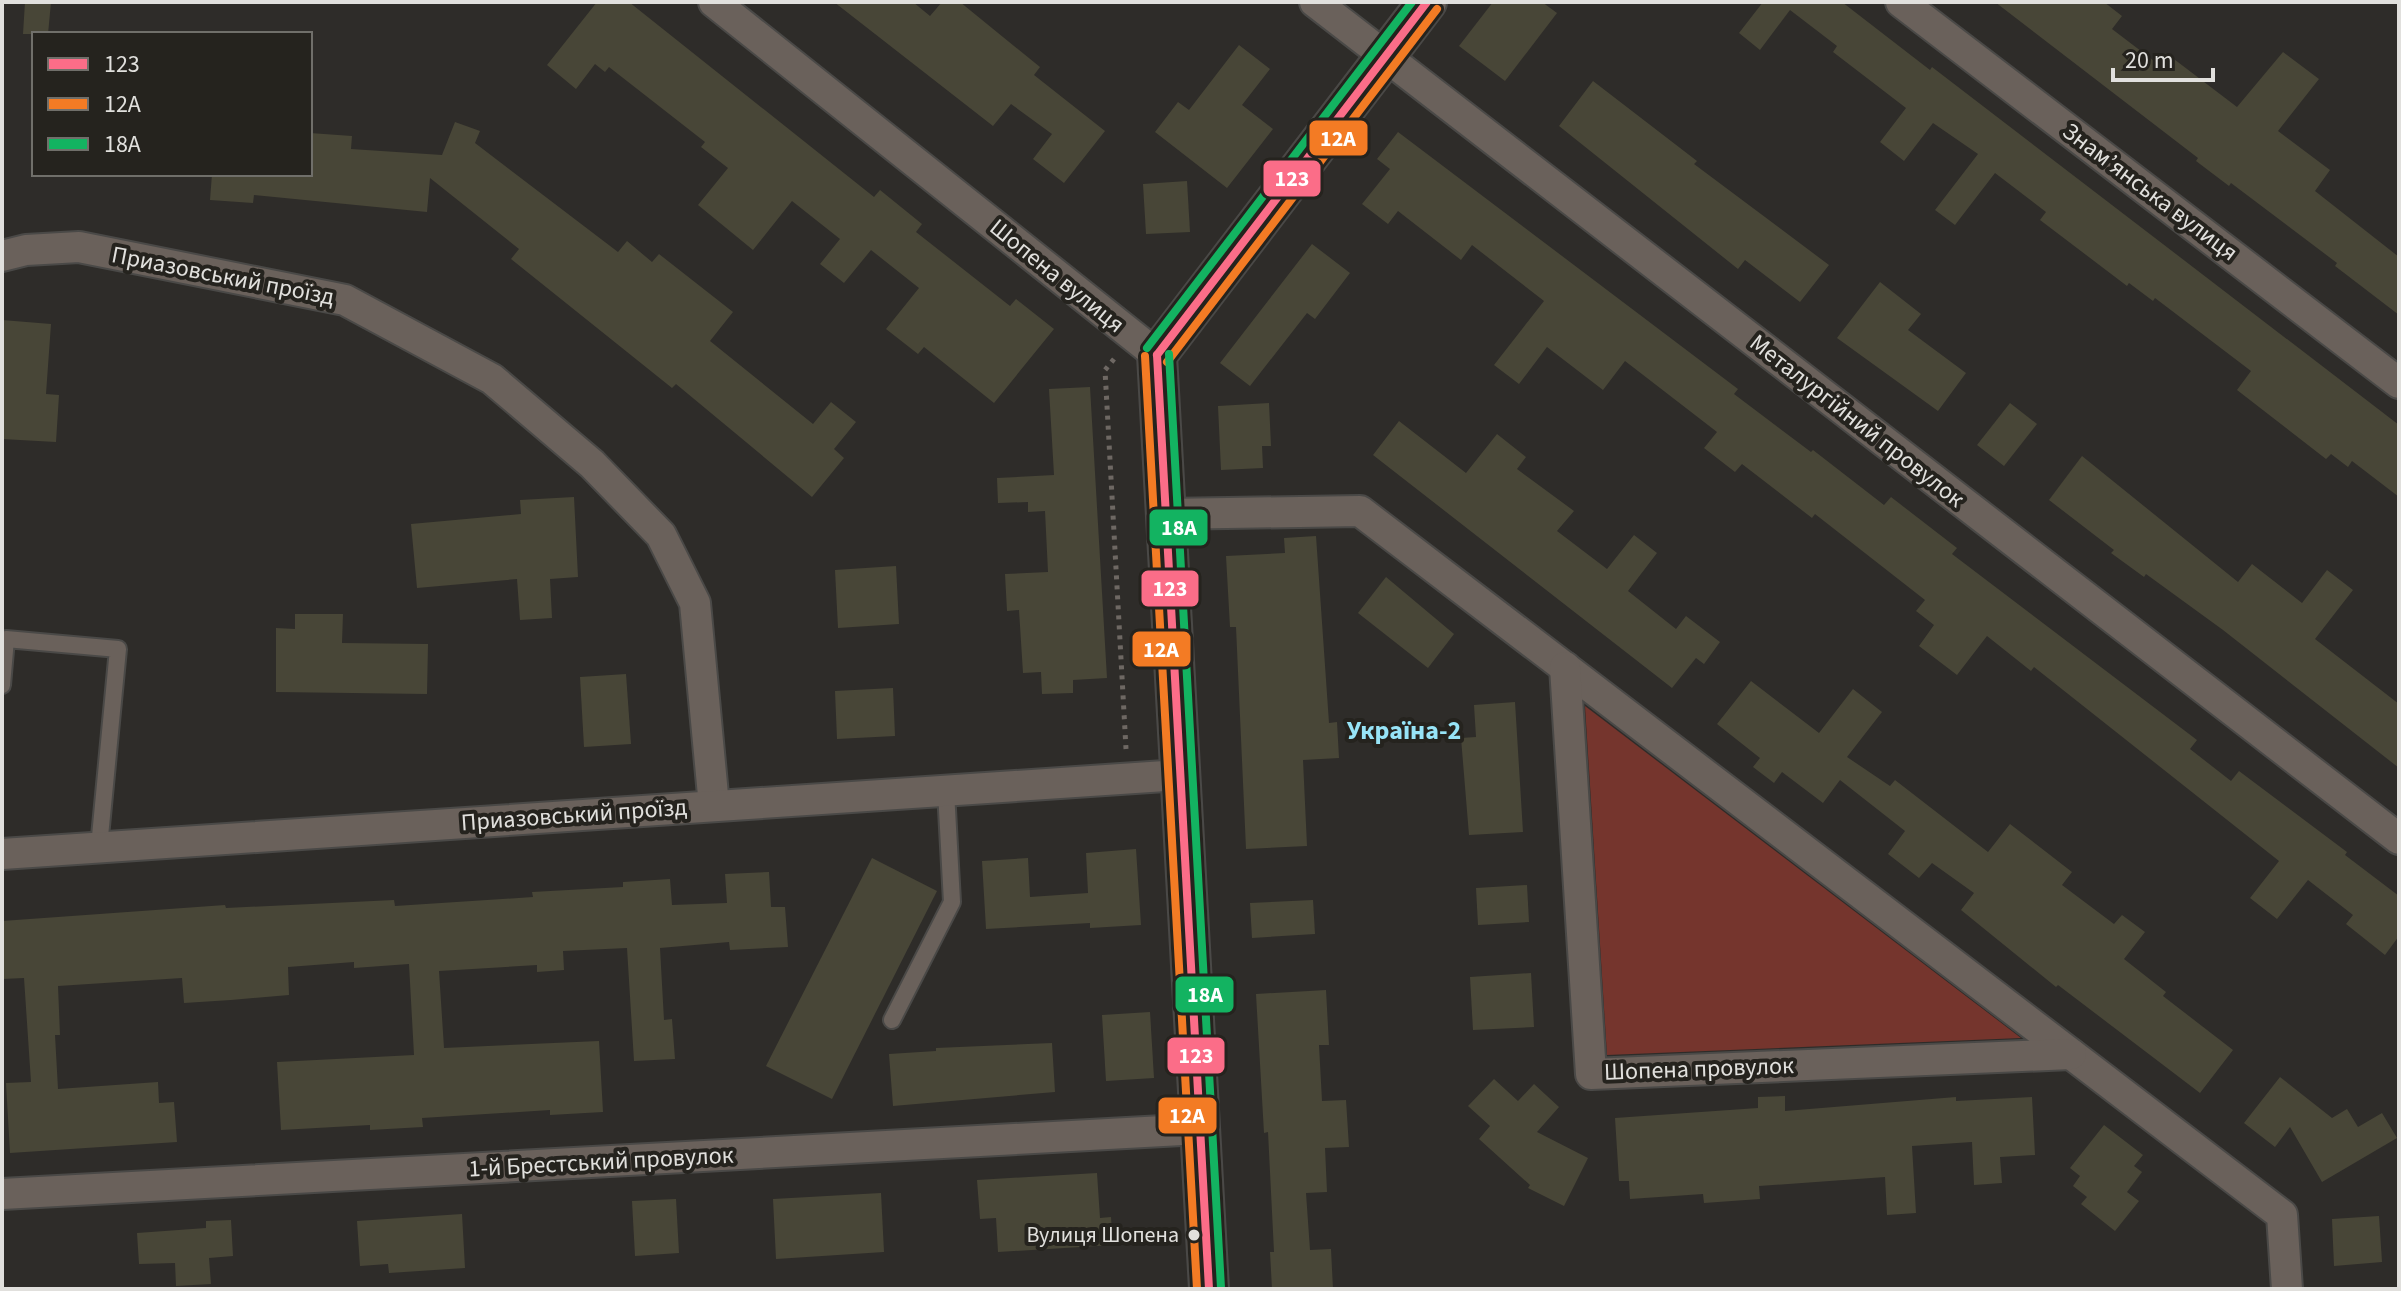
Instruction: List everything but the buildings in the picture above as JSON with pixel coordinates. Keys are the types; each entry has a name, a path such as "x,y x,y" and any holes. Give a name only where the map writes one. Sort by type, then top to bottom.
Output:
{"street":[{"name":"Шопена вулиця","path":"714,2 1157,355"},
{"name":"Металургійний провулок","path":"1315,2 2399,839"},
{"path":"1209,1289 1157,355 1427,2"},
{"name":"Знам’янська вулиця","path":"1901,2 2399,383"},
{"name":"Приазовський проїзд","path":"2,256 26,250 79,247 345,300 492,379 592,464 661,535 695,603 714,806"},
{"path":"1166,514 1360,511 2282,1215 2287,1289"},
{"name":"Шопена провулок","path":"1565,667 1591,1074 2071,1054"},
{"name":"Приазовський проїзд","path":"2,854 1180,775"},
{"name":"1-й Брестський провулок","path":"2,1194 1200,1129"}],"lane":[{"path":"2,685 6,639 118,649 99,847"},
{"path":"892,1020 952,902 946,791"}],"path":[{"path":"1105,370 1128,778"}],"shaded area":[{"path":"1585,706 2021,1038 1607,1055"}],"transit line":[{"name":"18А","path":"1147,348 1412,2"},
{"name":"123","path":"1157,355 1427,2"},
{"name":"12А","path":"1167,362 1437,9"},
{"name":"18А","path":"1169,354 1221,1288"},
{"name":"123","path":"1157,355 1209,1289"},
{"name":"12А","path":"1145,356 1197,1289"}],"place":[{"name":"Вулиця Шопена","path":"1194,1235"}],"district":[{"name":"Україна-2","path":"1404,730"}]}
